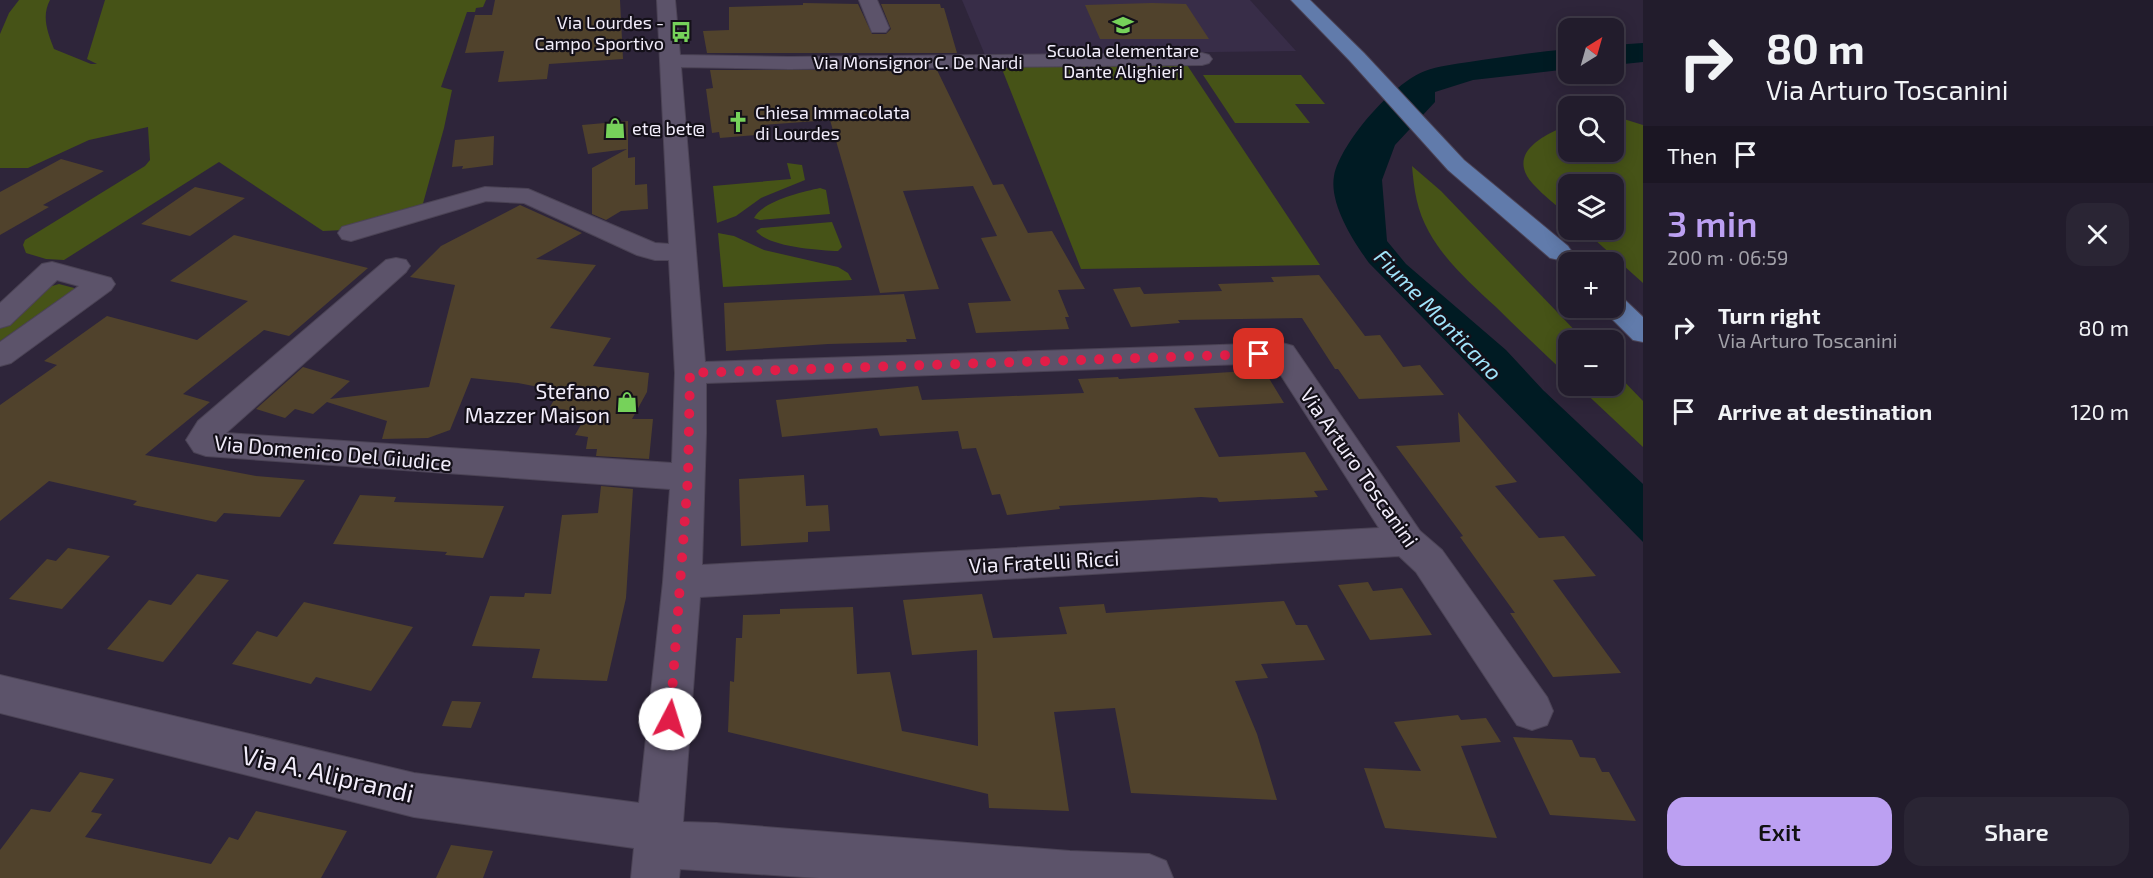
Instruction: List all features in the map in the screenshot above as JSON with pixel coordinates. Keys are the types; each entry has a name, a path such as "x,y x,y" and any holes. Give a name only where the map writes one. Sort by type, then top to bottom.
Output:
{"main road":[{"path":"1300,0 1559,252"},
{"path":"1624,315 1643,333"}],"street":[{"path":"658,852 682,582 688,477 690,373 666,0"},
{"path":"868,0 879,28"},
{"name":"Via Monsignor C. De Nardi","path":"670,60 801,63 1202,60"},
{"path":"351,233 485,194 528,196 646,249 655,252 684,252"},
{"name":"Via Domenico Del Giudice","path":"396,266 210,429 203,440 206,444 688,477"},
{"path":"0,319 52,270 101,284 0,356"},
{"name":"Via Arturo Toscanini","path":"690,373 1282,353 1407,541 1429,561 1532,711"},
{"name":"Via Fratelli Ricci","path":"682,582 1407,541"},
{"name":"Via A. Aliprandi","path":"0,694 414,795 629,824 658,852 716,846 1070,875 1149,878"}],"shaded area":[{"name":"Scuola elementare Dante Alighieri","path":"962,0 1250,0 1296,51 985,55"}],"green space":[{"path":"19,0 50,0 46,19 54,49 91,64 97,64 87,59 105,0 486,0 483,7 476,8 475,12 467,12 441,87 452,90 422,207 343,230 323,231 219,162 64,260 46,259 26,253 23,245 25,240 145,166 150,160 148,127 89,140 28,168 0,168 0,34 9,13"},
{"path":"1000,64 1187,65 1320,265 1081,269"},
{"path":"1203,75 1301,75 1325,104 1295,104 1310,123 1235,123"},
{"path":"1624,119 1643,125 1643,283 1624,266 1624,252 1608,252 1595,240 1624,240 1624,174 1558,174 1558,207 1533,184 1523,163 1532,146 1558,130 1558,162 1624,162"},
{"path":"787,163 802,165 805,180 761,198 736,216 717,223 713,186 791,179"},
{"path":"1412,166 1441,191 1558,313 1558,318 1563,318 1574,330 1558,330 1558,367 1451,263 1429,232 1415,192"},
{"path":"820,188 826,190 830,214 760,220 754,218 774,202"},
{"path":"832,222 842,247 838,251 782,244 771,241 756,231 761,228"},
{"path":"718,233 734,236 764,250 838,267 848,273 852,280 723,287"},
{"path":"59,284 74,288 74,291 0,341 0,329 45,288"},
{"path":"1624,381 1643,401 1643,447 1589,396 1624,396"}],"water":[{"path":"1643,43 1643,62 1624,64 1624,44"},
{"name":"Fiume Monticano","path":"1558,50 1558,70 1473,80 1435,92 1435,102 1395,145 1382,180 1387,241 1406,264 1506,350 1543,390 1643,484 1643,542 1369,263 1344,222 1335,198 1334,176 1347,147 1370,115 1398,88 1412,78 1435,68"}],"building":[{"path":"495,0 620,0 623,59 549,64 547,79 498,82 504,51 465,53 475,15 492,15"},
{"path":"803,3 858,4 872,34 886,34 891,29 881,4 940,4 941,8 944,8 957,53 707,53 703,31 729,30 729,7 803,5"},
{"path":"1186,4 1209,39 1100,39 1085,5"},
{"path":"710,70 937,70 993,185 1003,184 1028,233 1052,231 1085,289 1058,290 1069,317 1065,317 1069,329 976,333 968,303 1011,301 981,238 997,236 973,186 903,191 939,289 880,293 830,120 761,125 762,129 755,130 756,135 720,138 719,132 712,133 706,89 713,88"},
{"path":"628,121 628,158 635,157 635,185 647,184 648,209 621,211 606,220 592,214 592,168 627,149 588,154 582,125"},
{"path":"494,136 493,165 462,169 463,166 452,167 455,140"},
{"path":"61,159 104,171 43,205 49,207 0,235 0,192"},
{"path":"195,187 245,198 190,236 141,224"},
{"path":"520,205 582,233 536,259 596,265 550,328 611,338 593,366 649,373 647,392 632,419 653,419 649,459 596,456 597,449 586,449 588,437 575,435 587,414 550,407 559,391 518,383 471,378 450,430 428,438 382,439 387,421 327,402 313,414 295,409 285,418 256,409 303,367 350,381 330,399 429,387 455,285 410,277 441,246"},
{"path":"234,235 368,268 289,336 264,330 183,394 210,402 145,455 256,476 305,480 280,517 224,513 216,522 133,505 137,501 49,481 0,521 0,405 57,365 44,361 107,316 197,340 248,301 170,281"},
{"path":"1319,275 1365,336 1380,335 1403,367 1420,365 1444,395 1359,399 1338,369 1335,369 1302,318 1178,320 1180,323 1131,327 1113,289 1140,287 1144,294 1222,291 1218,284 1274,282 1271,277"},
{"path":"904,294 916,339 906,339 907,342 828,344 726,351 724,303"},
{"path":"1264,370 1284,403 1194,408 1219,457 1305,452 1328,490 1314,491 1318,497 1219,502 1217,498 1201,497 1059,506 1060,509 1007,515 1000,494 992,495 976,448 962,449 958,431 880,436 877,428 782,437 776,400 918,386 922,400 1084,393 1078,379 1118,377 1119,379"},
{"path":"1458,412 1517,482 1495,486 1539,538 1564,536 1596,576 1553,580 1621,673 1553,677 1510,613 1515,613 1460,537 1463,536 1396,446 1460,442"},
{"path":"804,475 806,506 828,505 830,531 808,532 808,542 741,546 739,479"},
{"path":"601,486 633,489 626,598 607,681 532,678 540,649 472,646 490,596 524,597 525,593 551,594 562,515 598,513"},
{"path":"360,495 396,497 394,502 504,506 483,558 445,555 447,552 333,544"},
{"path":"68,548 110,556 62,609 9,599 47,559 56,561"},
{"path":"197,574 229,580 163,662 107,649 149,600 171,605"},
{"path":"1368,582 1373,591 1402,588 1432,635 1370,640 1338,585"},
{"path":"982,594 993,638 1067,634 1059,607 1104,604 1106,613 1284,601 1296,625 1307,625 1325,660 1261,664 1268,678 1235,681 1257,734 1277,800 1131,793 1115,708 1054,712 1069,811 989,808 988,794 728,732 730,681 734,682 736,638 742,638 743,615 780,614 780,609 853,607 857,674 890,672 902,731 978,746 977,650 912,655 903,600"},
{"path":"304,602 413,627 371,691 316,677 311,684 232,664 257,631 277,637"},
{"path":"452,701 481,702 471,728 442,726"},
{"path":"1458,715 1461,720 1486,718 1501,742 1461,746 1497,838 1385,828 1364,768 1421,771 1394,722"},
{"path":"1513,737 1572,740 1580,757 1595,758 1602,772 1609,772 1636,821 1550,815"},
{"path":"80,772 114,779 91,812 102,814 85,837 211,864 229,837 238,840 256,811 347,831 321,878 0,878 0,850 31,809 50,812"},
{"path":"451,845 493,851 483,878 436,878"}],"place":[{"name":"Scuola elementare Dante Alighieri","path":"1123,25"},
{"name":"Via Lourdes - Campo Sportivo","path":"681,32"},
{"name":"Chiesa Immacolata di Lourdes","path":"738,122"},
{"name":"et@ bet@","path":"615,128"},
{"name":"Stefano Mazzer Maison","path":"627,402"}],"route":[{"path":"670,719 682,582 690,434 690,373 1259,354"}]}
